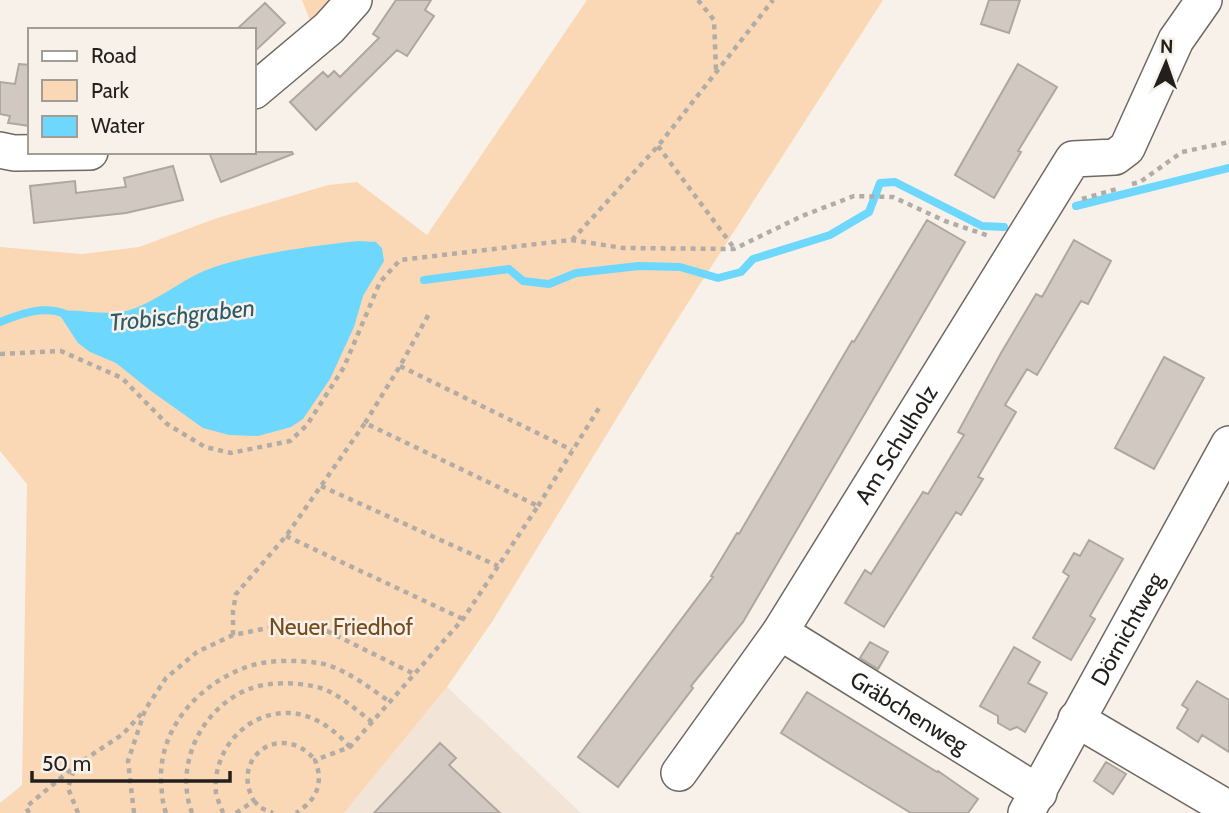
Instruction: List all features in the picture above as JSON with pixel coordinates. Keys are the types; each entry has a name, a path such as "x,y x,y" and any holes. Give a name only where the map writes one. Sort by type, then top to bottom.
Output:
{"street":[{"path":"256,89 329,28 355,0"},
{"name":"Am Schulholz","path":"679,773 780,632 1073,159 1115,157 1127,148 1176,40 1204,0"},
{"path":"0,150 28,153"},
{"name":"Dörnichtweg","path":"1033,803 1076,719 1229,444"},
{"name":"Gräbchenweg","path":"780,632 1033,803"},
{"path":"1076,719 1229,809"}],"path":[{"path":"698,0 714,20 716,72"},
{"path":"571,240 658,146 773,0"},
{"path":"658,146 734,249"},
{"path":"0,354 61,351 122,378 167,424 205,447 231,453 290,441 307,425 344,367 380,282 400,260 571,240 623,248 734,249 802,216 854,196 893,197 986,236 1029,230"},
{"path":"233,635 236,594 286,536 365,423 430,312"},
{"path":"400,366 572,450"},
{"path":"315,760 350,747 463,619 599,408"},
{"path":"365,423 538,506"},
{"path":"321,486 498,566"},
{"path":"286,536 463,619"},
{"path":"29,813 26,807 75,766 123,734 145,710 166,678 197,652 233,635 278,626 304,626 327,631 414,674"},
{"path":"166,813 162,804 161,761 178,718 210,686 246,667 284,661 322,664 360,681 390,702"},
{"path":"192,813 188,802 186,767 197,732 223,705 249,689 281,683 315,686 345,701 372,722"},
{"path":"134,813 128,761 145,710"},
{"path":"223,813 216,794 218,765 228,744 240,730 261,718 286,712 318,720 335,731 350,747"},
{"path":"273,813 254,801 247,782 249,766 257,753 268,745 282,742 299,745 315,760 320,781 315,797 296,813"},
{"path":"75,766 68,788 78,813"},
{"path":"236,813 254,801"}],"shaded area":[{"path":"447,687 581,813 344,813"}],"green space":[{"path":"302,0 335,0 311,23"},
{"name":"Neuer Friedhof","path":"587,0 883,0 675,323 492,622 447,687 344,813 0,813 0,803 22,785 27,484 0,451 0,247 82,254 139,247 217,218 328,185 357,182 427,235"}],"water":[{"path":"358,241 376,242 382,248 384,261 363,296 354,327 330,379 303,419 291,427 258,436 229,435 203,428 116,363 90,352 78,343 57,311 122,312 143,305 194,276 221,265 280,252"}],"building":[{"path":"396,0 431,0 425,10 434,16 407,56 397,50 316,130 290,102 323,72 328,77 334,71 340,77 379,38 373,34"},
{"path":"989,0 1020,0 1009,33 981,24"},
{"path":"265,3 285,23 256,50 256,28 238,28"},
{"path":"19,64 28,65 28,126 8,123 10,116 0,114 0,82 15,84"},
{"path":"1018,64 1057,87 1018,151 1021,152 994,198 955,175"},
{"path":"210,154 293,154 221,182"},
{"path":"173,166 183,200 126,213 34,223 30,186 75,181 76,193 126,187 124,178"},
{"path":"927,220 965,242 743,622 691,686 693,688 618,787 578,757 713,577 711,576 737,533 739,534 852,341 854,342"},
{"path":"1074,240 1111,261 1088,304 1081,301 1037,375 1027,369 1005,405 1016,412 978,477 983,479 961,515 956,512 884,627 845,603 865,570 871,574 923,492 928,494 964,435 958,432 1001,353 1036,294 1042,297"},
{"path":"1164,357 1204,378 1154,469 1115,448"},
{"path":"1089,540 1123,559 1090,616 1095,619 1071,660 1033,638 1069,576 1063,572 1074,553 1080,556"},
{"path":"870,642 888,652 878,669 860,658"},
{"path":"1014,647 1040,662 1028,683 1047,693 1025,732 1017,727 1010,730 998,723 998,716 980,706"},
{"path":"1197,681 1229,700 1229,752 1202,735 1198,742 1177,728 1188,709 1182,705"},
{"path":"807,692 938,771 978,799 968,813 911,813 781,733"},
{"path":"440,743 456,758 449,765 500,813 374,813"},
{"path":"1106,762 1126,774 1113,794 1094,781"}],"waterway":[{"name":"Trobischgraben","path":"1076,206 1229,168"},
{"name":"Trobischgraben","path":"424,280 509,269 523,281 549,284 576,273 639,266 680,267 718,278 741,272 753,259 830,235 869,212 880,183 895,182 982,226 1004,227"},
{"name":"Trobischgraben","path":"0,322 40,310 65,314"}]}
